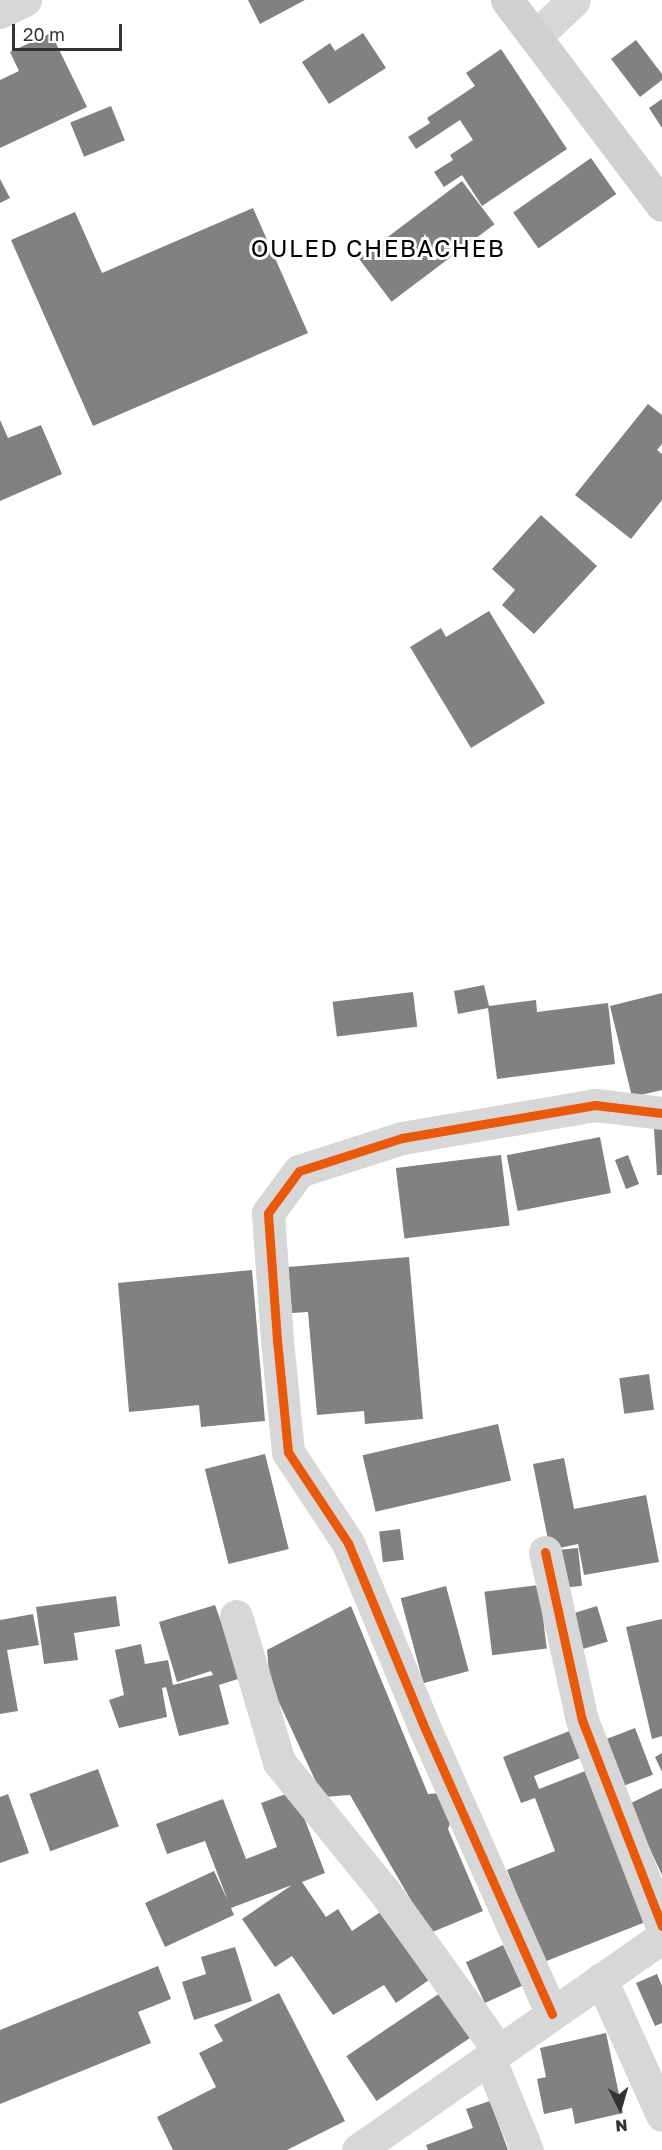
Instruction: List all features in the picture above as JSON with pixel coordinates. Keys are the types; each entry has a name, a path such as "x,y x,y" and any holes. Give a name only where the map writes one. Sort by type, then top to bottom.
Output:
{"main road":[{"path":"507,0 662,205"}],"street":[{"path":"0,12 25,0"},
{"path":"536,36 574,0"},
{"path":"552,2014 423,1724 348,1543 288,1452 268,1213 299,1171 402,1138 595,1106 662,1113"},
{"path":"545,1552 582,1720 662,1926"},
{"path":"236,1616 279,1762 384,1891 494,2054 527,2150"},
{"path":"359,2150 662,1937"},
{"path":"601,1979 662,2115"}],"building":[{"path":"248,0 305,0 260,24"},
{"path":"51,33 87,107 0,148 0,80 19,71 10,52"},
{"path":"363,33 386,68 329,104 302,62 330,43 335,51"},
{"path":"636,40 662,74 662,80 640,97 611,59"},
{"path":"501,49 567,149 482,206 462,175 444,187 434,172 453,160 450,155 473,140 460,120 416,149 408,137 430,123 427,118 475,86 466,73"},
{"path":"662,99 662,128 649,108"},
{"path":"111,106 125,140 84,157 70,122"},
{"path":"591,158 616,194 538,249 513,212"},
{"path":"0,179 10,198 0,203"},
{"path":"462,181 494,224 391,302 359,259"},
{"path":"253,208 308,333 93,426 11,240 75,212 102,273"},
{"path":"648,404 662,415 662,444 657,450 662,454 662,500 631,539 575,495"},
{"path":"0,420 8,438 41,425 62,474 0,501"},
{"path":"541,515 597,566 534,634 502,605 515,590 492,569"},
{"path":"489,611 545,703 471,748 410,647 441,628 446,637"},
{"path":"484,985 489,1006 536,1000 537,1012 608,1003 615,1064 497,1079 488,1008 458,1014 454,991"},
{"path":"413,992 417,1027 337,1037 333,1002"},
{"path":"662,993 662,1090 632,1097 610,1006"},
{"path":"654,1129 662,1129 662,1175 657,1175"},
{"path":"600,1137 611,1193 518,1211 507,1155"},
{"path":"501,1155 510,1225 404,1238 396,1168"},
{"path":"628,1155 639,1184 626,1189 615,1160"},
{"path":"409,1257 423,1419 365,1424 364,1411 317,1415 308,1312 292,1313 288,1267"},
{"path":"252,1270 265,1421 201,1427 199,1405 129,1412 118,1283"},
{"path":"649,1374 654,1410 624,1414 619,1378"},
{"path":"498,1424 511,1481 376,1512 363,1455"},
{"path":"265,1454 289,1549 229,1564 205,1469"},
{"path":"564,1458 574,1509 646,1495 659,1562 584,1575 578,1544 550,1550 533,1464"},
{"path":"400,1529 404,1560 383,1562 379,1532"},
{"path":"578,1548 582,1586 562,1588 558,1550"},
{"path":"539,1585 547,1649 492,1655 484,1592"},
{"path":"446,1586 469,1671 423,1683 401,1598"},
{"path":"116,1596 120,1626 74,1633 78,1660 44,1664 36,1607"},
{"path":"215,1605 241,1678 219,1685 229,1724 179,1736 166,1687 162,1688 167,1717 119,1728 109,1700 124,1695 115,1650 141,1644 145,1664 168,1660 173,1685 213,1675 211,1671 177,1682 159,1622"},
{"path":"351,1606 428,1794 443,1793 454,1813 448,1829 483,1911 430,1933 350,1795 323,1797 270,1683 267,1650"},
{"path":"597,1606 608,1641 581,1650 570,1614"},
{"path":"33,1614 39,1645 7,1650 18,1711 0,1714 0,1620"},
{"path":"662,1619 662,1736 652,1739 626,1627"},
{"path":"635,1728 653,1775 621,1787 603,1740"},
{"path":"572,1730 583,1757 534,1776 539,1789 588,1770 648,1921 544,1962 507,1870 555,1851 535,1798 521,1803 503,1757"},
{"path":"662,1753 662,1772 655,1757"},
{"path":"98,1769 119,1826 50,1851 29,1794"},
{"path":"662,1788 662,1875 629,1804"},
{"path":"294,1791 325,1873 302,1882 326,1917 338,1909 352,1931 382,1911 429,1980 396,2003 384,1985 333,2015 292,1956 275,1967 242,1919 292,1885 231,1908 234,1915 165,1947 145,1903 214,1871 228,1901 205,1841 167,1854 156,1824 223,1799 246,1859 277,1847 261,1803"},
{"path":"8,1794 29,1853 0,1863 0,1797"},
{"path":"503,1945 522,1986 485,2003 466,1962"},
{"path":"235,1947 252,2001 194,2020 182,1982 206,1974 201,1957"},
{"path":"158,1966 171,1999 138,2012 151,2043 0,2104 0,2030"},
{"path":"657,1974 662,1986 662,2023 655,2026 636,1983"},
{"path":"279,1993 345,2121 287,2150 173,2150 157,2117 216,2087 199,2053 223,2041 214,2025"},
{"path":"440,1993 470,2038 377,2101 346,2056"},
{"path":"606,2033 623,2113 575,2124 572,2108 544,2114 537,2079 546,2077 540,2048"},
{"path":"490,2101 508,2150 428,2150 426,2145 473,2128 466,2109"}],"cycle path":[{"path":"552,2014 423,1724 348,1543 288,1452 268,1213 299,1171 402,1138 595,1105 662,1113"},
{"path":"545,1552 582,1720 662,1926"}],"district":[{"name":"OULED CHEBACHEB","path":"378,248"}]}
